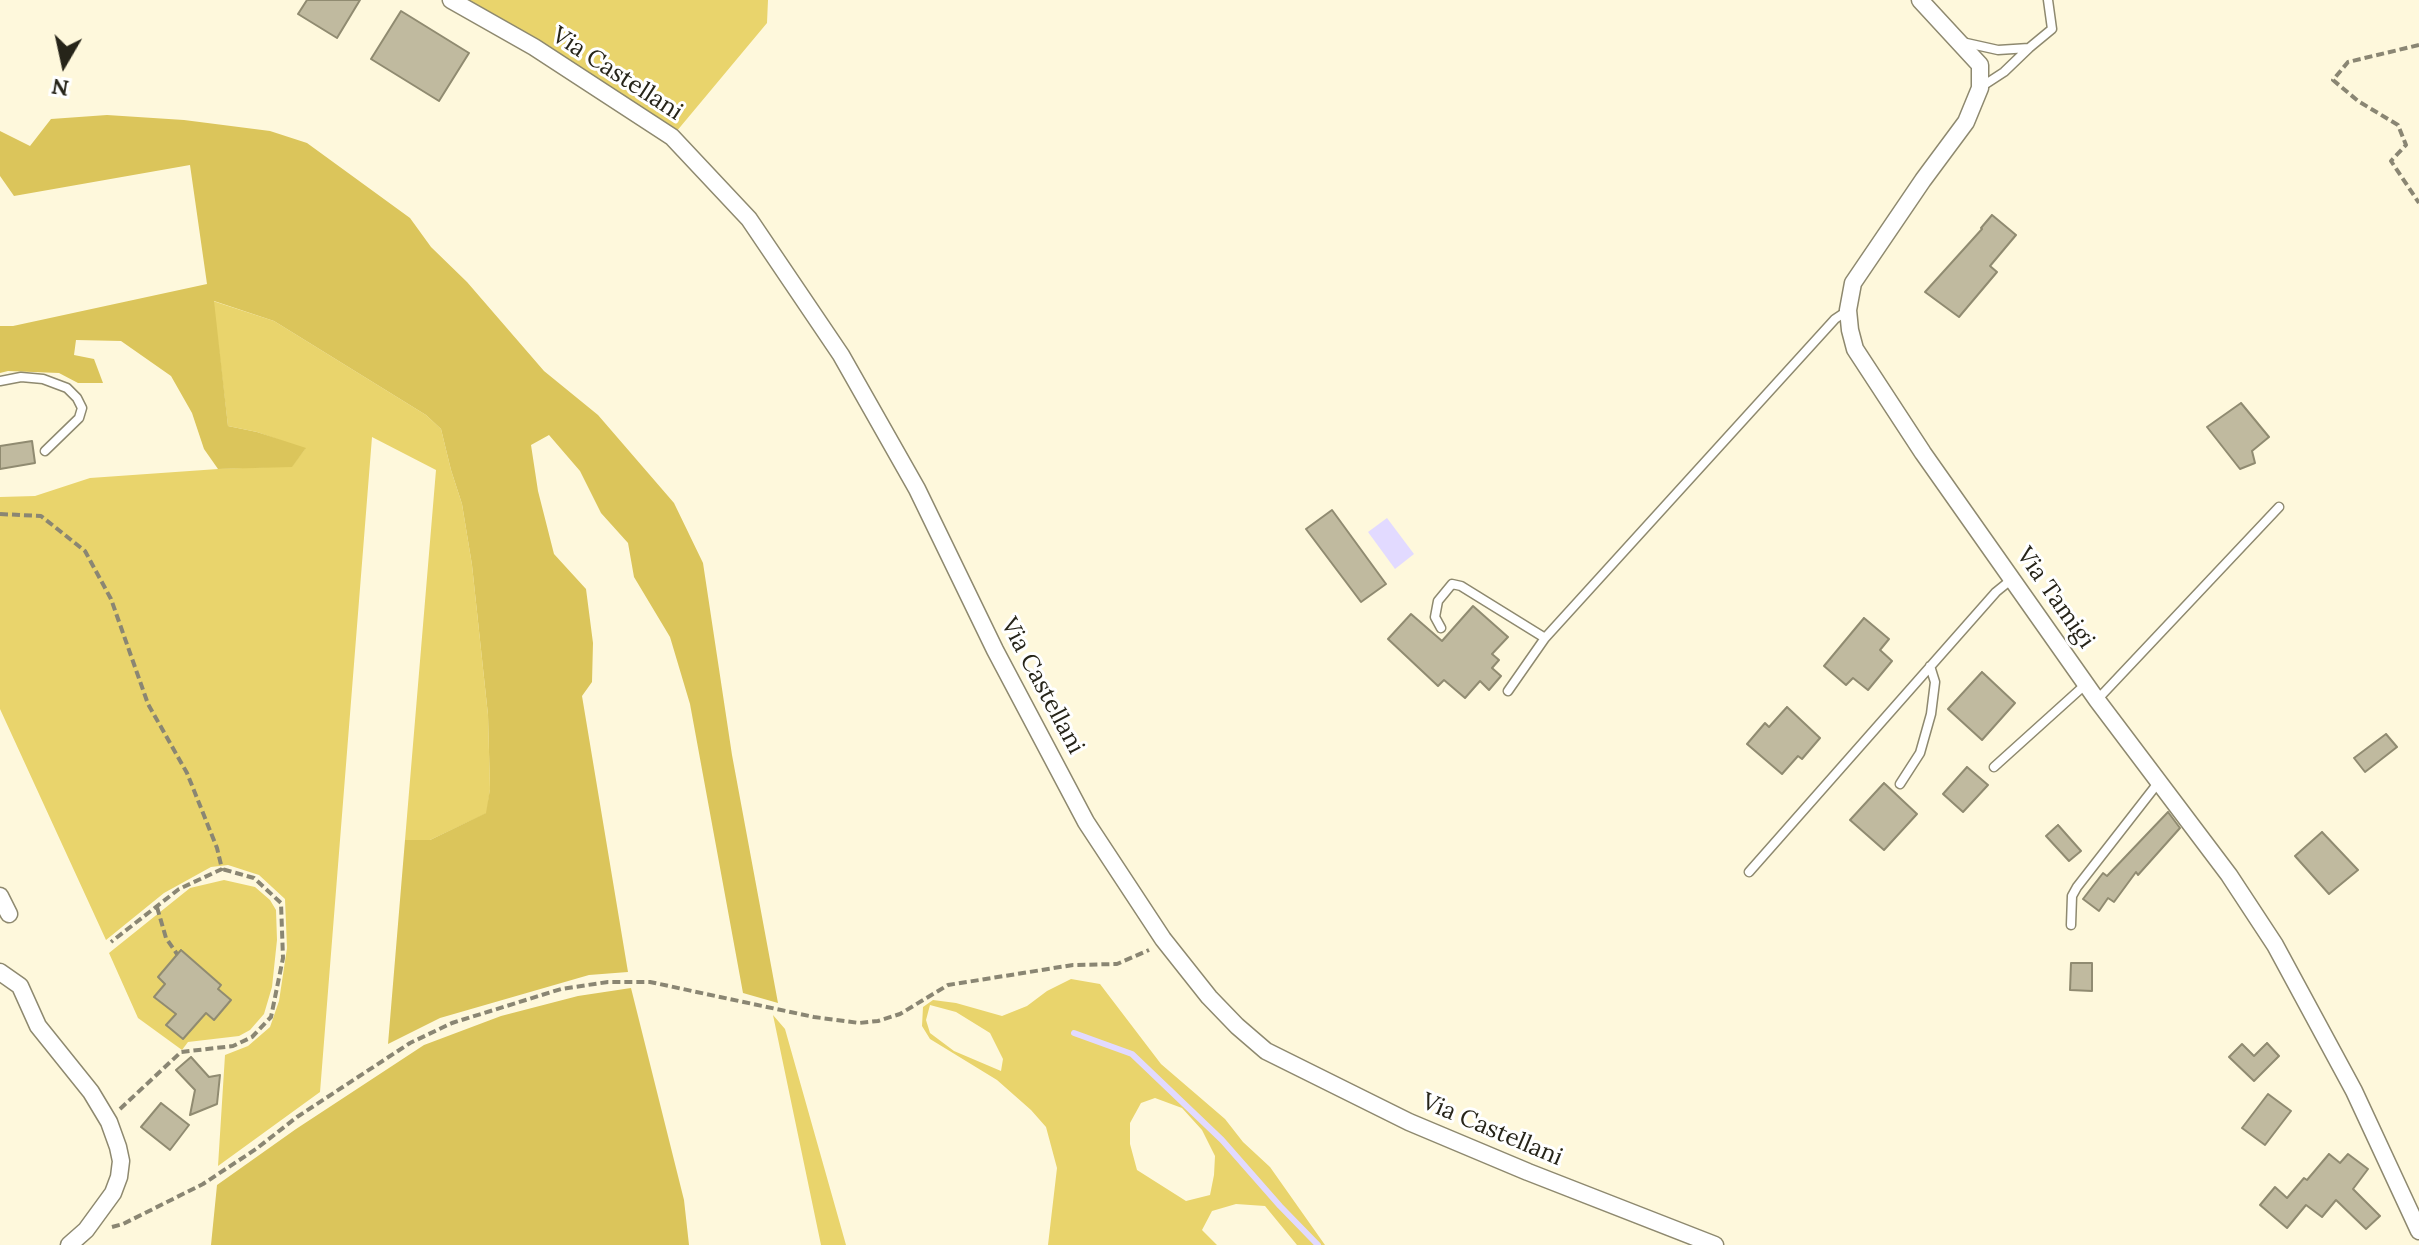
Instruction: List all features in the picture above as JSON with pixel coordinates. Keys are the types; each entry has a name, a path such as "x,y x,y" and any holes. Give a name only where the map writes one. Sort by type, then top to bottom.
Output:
{"street":[{"name":"Via Castellani","path":"451,0 534,47 672,137 749,219 841,355 917,489 995,650 1086,822 1166,942 1209,997 1266,1051 1409,1122 1715,1245"},
{"path":"1920,0 1980,65 1980,88"},
{"name":"Via Tamigi","path":"1980,88 1966,122 1853,283 1848,310 1855,349 1923,453 2097,700 2229,875 2275,945 2354,1091 2419,1231"},
{"path":"0,896 9,914"},
{"path":"0,972 20,986 38,1026 91,1092 109,1122 118,1147 121,1161 113,1193 91,1225 69,1245"}],"lane":[{"path":"1980,88 2004,72 2052,29 2048,0"},
{"path":"1957,41 1998,50 2029,48"},
{"path":"1508,691 1545,638 1835,319 1848,310"},
{"path":"0,381 21,377 43,379 67,388 77,398 82,408 79,418 45,451"},
{"path":"2097,700 2279,507"},
{"path":"1749,872 1996,592 2012,579"},
{"path":"1441,628 1435,617 1438,601 1452,584 1461,586 1545,638"},
{"path":"1900,784 1920,753 1931,714 1935,682 1930,666"},
{"path":"1994,767 2086,684"},
{"path":"2071,925 2072,896 2077,887 2158,783"}],"path":[{"path":"2419,45 2348,62 2333,80 2358,101 2398,125 2406,145 2391,161 2419,203"},
{"path":"0,514 41,516 85,551 111,599 148,704 187,773 217,848 222,869"},
{"path":"109,1122 181,1052 233,1046 252,1037 271,1017 283,958 281,903 254,878 222,869 179,889 111,942"},
{"path":"157,907 166,938 177,954"},
{"path":"91,1225 105,1229 123,1224 203,1184 297,1117 410,1043 452,1023 561,989 608,982 650,982 814,1017 859,1023 900,1014 948,985 1060,967 1117,964 1166,942"}],"shaded area":[{"path":"461,0 768,0 767,23 676,132"},
{"path":"107,115 184,120 270,131 307,143 410,218 431,247 467,282 544,371 598,415 674,503 703,563 732,755 778,1003 743,993 690,704 670,637 634,577 628,543 601,513 580,471 549,435 531,445 538,491 554,554 586,589 593,643 592,682 582,696 628,972 589,975 440,1018 388,1044 405,840 430,840 486,813 490,789 488,715 472,565 462,504 441,429 426,415 274,321 214,301 228,426 306,448 292,467 218,469 204,449 192,413 171,376 121,341 76,340 74,355 94,359 103,383 78,383 59,373 0,373 0,326 13,326 207,284 190,165 14,196 0,176 0,131 30,146 51,119"},
{"path":"213,301 274,321 426,415 441,429 462,504 472,565 488,715 490,789 487,813 430,840 405,840 436,470 372,437 320,1092 218,1166 225,1055 248,1046 270,1027 279,1001 287,948 285,899 259,875 228,865 211,867 164,893 106,940 0,709 0,497 35,496 90,478 292,466 305,449 257,432 228,426"},
{"path":"1387,518 1414,554 1395,569 1368,532"},
{"path":"224,880 255,887 276,910 277,940 272,987 264,1014 250,1030 239,1036 188,1042 182,1050 138,1018 109,953 190,888"},
{"path":"1071,979 1100,984 1161,1064 1225,1119 1243,1142 1270,1167 1325,1245 1297,1245 1265,1206 1236,1204 1212,1211 1202,1230 1217,1245 1048,1245 1057,1168 1046,1127 997,1080 930,1039 922,1026 923,1007 933,1000 1002,1016 1027,1006","holes":["930,1005 956,1012 990,1033 1003,1059 1001,1071 954,1051 930,1033 926,1020","1155,1098 1182,1108 1202,1130 1215,1156 1210,1195 1186,1201 1137,1170 1130,1144 1130,1123 1141,1103"]},
{"path":"631,988 684,1200 689,1245 211,1245 217,1185 424,1045 501,1016 578,996"},
{"path":"773,1015 785,1029 846,1245 821,1245"}],"building":[{"path":"307,0 360,0 337,38 298,14"},
{"path":"401,11 469,53 439,101 371,59"},
{"path":"1992,215 2016,235 1990,266 1997,272 1959,317 1925,292"},
{"path":"2241,403 2269,437 2252,451 2255,463 2240,469 2207,427"},
{"path":"32,441 35,463 0,469 0,446"},
{"path":"1332,510 1386,584 1361,602 1306,529"},
{"path":"1473,606 1508,637 1492,654 1499,660 1492,668 1501,676 1489,690 1480,681 1465,698 1444,680 1438,686 1388,639 1411,614 1442,641"},
{"path":"1864,618 1889,639 1880,650 1892,661 1868,690 1853,678 1846,685 1824,666"},
{"path":"1982,672 2015,703 1982,740 1948,709"},
{"path":"1787,707 1820,738 1802,759 1798,756 1782,774 1747,744 1765,723 1769,727"},
{"path":"2386,734 2397,747 2365,772 2354,758"},
{"path":"1967,767 1988,785 1963,812 1943,794"},
{"path":"1884,783 1917,814 1884,850 1850,820"},
{"path":"2168,812 2180,828 2138,875 2136,872 2114,902 2108,898 2099,911 2083,899 2103,873 2107,876"},
{"path":"2058,825 2081,851 2069,861 2046,836"},
{"path":"2322,832 2358,870 2329,894 2295,856"},
{"path":"181,950 221,985 218,989 231,1000 214,1020 206,1013 183,1039 166,1025 176,1014 154,997 165,984 158,977"},
{"path":"2071,963 2092,963 2092,991 2070,990"},
{"path":"2267,1043 2279,1056 2254,1081 2229,1057 2242,1044 2254,1056"},
{"path":"191,1057 209,1077 220,1075 217,1104 190,1115 195,1090 176,1070"},
{"path":"2268,1094 2291,1111 2265,1145 2242,1128"},
{"path":"161,1103 189,1125 170,1150 141,1127"},
{"path":"2329,1154 2340,1163 2348,1154 2368,1169 2353,1189 2380,1216 2366,1229 2336,1200 2322,1217 2306,1205 2287,1228 2260,1205 2275,1187 2287,1198"}],"waterway":[{"path":"1074,1033 1132,1054 1222,1140 1318,1245"}]}
